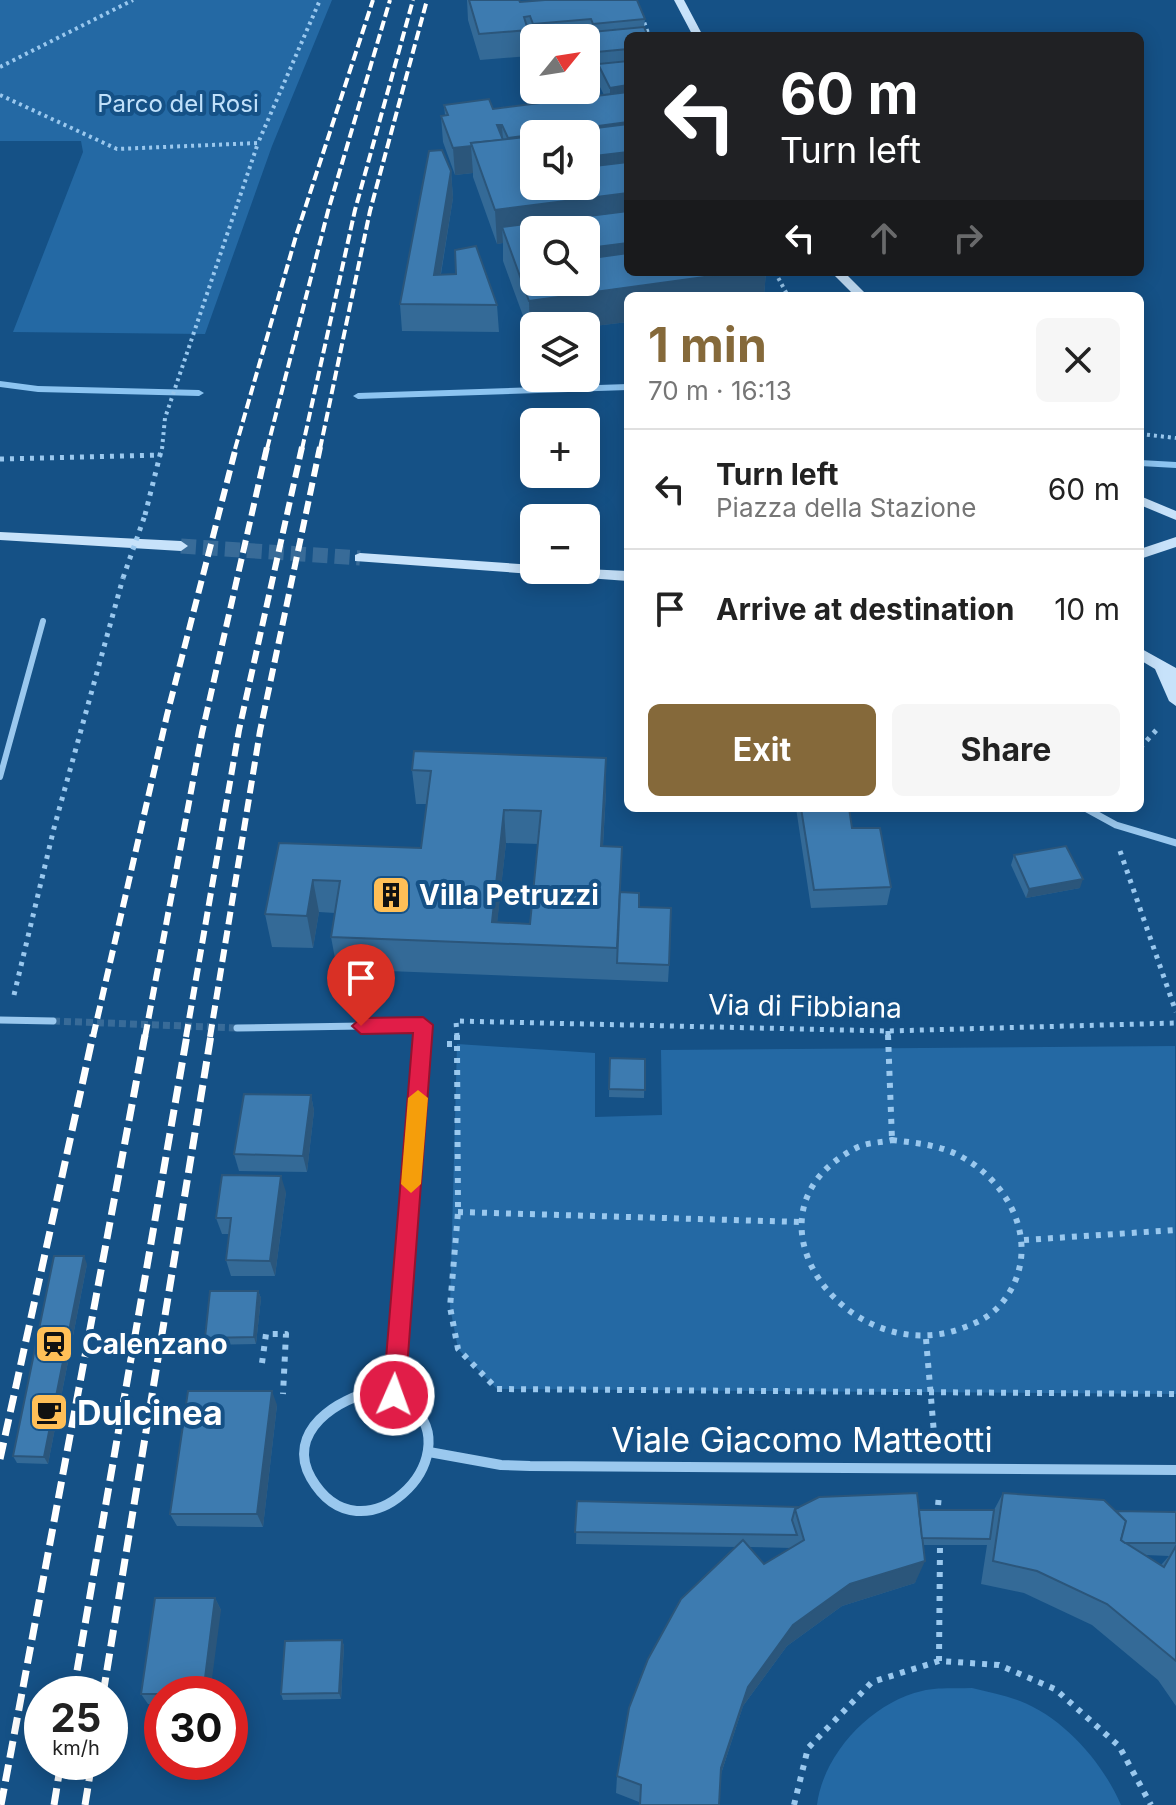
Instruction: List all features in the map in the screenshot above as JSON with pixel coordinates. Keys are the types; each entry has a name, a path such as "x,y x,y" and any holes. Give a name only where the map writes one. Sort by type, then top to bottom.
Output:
{"main road":[{"path":"679,0 696,32"},
{"path":"841,276 858,292"},
{"path":"1144,502 1176,516"},
{"path":"0,536 181,546"},
{"path":"1144,553 1176,542"},
{"path":"360,558 624,576"},
{"path":"1144,655 1169,671 1176,701"}],"street":[{"path":"1092,812 1116,825 1176,843"},
{"path":"3,1020 53,1021"},
{"path":"237,1028 423,1025 394,1395"},
{"path":"362,1392 394,1395 409,1404 420,1417 429,1452 424,1471 413,1489 397,1502 377,1510 356,1511 337,1506 321,1494 309,1477 305,1458 308,1438 317,1420 331,1405 362,1392"},
{"name":"Viale Giacomo Matteotti","path":"429,1452 501,1465 530,1466 1176,1470"}],"lane":[{"path":"0,777 43,621"}],"path":[{"path":"0,67 133,0"},
{"path":"3,1020 123,578 145,515 161,455 169,405 258,143 320,0"},
{"path":"641,12 648,32"},
{"path":"0,95 117,149 258,143"},
{"path":"1144,434 1176,438"},
{"path":"0,459 161,455"},
{"path":"1144,744 1160,726"},
{"path":"1117,843 1176,1012"},
{"name":"Via di Fibbiana","path":"457,1044 456,1021 888,1031 1176,1023"},
{"path":"888,1031 892,1140"},
{"path":"423,1042 457,1044 458,1212 450,1307 458,1349 497,1389 1176,1394"},
{"path":"892,1140 929,1144 964,1158 993,1181 1013,1211 1024,1240 1018,1273 1006,1299 985,1320 958,1333 926,1339 886,1333 850,1316 822,1289 804,1256 800,1222 809,1190 829,1165 857,1147 892,1140"},
{"path":"458,1212 800,1222"},
{"path":"1024,1240 1176,1230"},
{"path":"262,1363 266,1334 286,1334 283,1394"},
{"path":"926,1339 938,1468 937,1517"},
{"path":"939,1661 940,1545"},
{"path":"794,1805 808,1748 872,1682 939,1661 999,1665 1055,1689 1119,1746 1151,1805"}],"green space":[{"name":"Parco del Rosi","path":"0,0 332,0 272,146 205,334 13,332 83,152 81,141 0,141"},
{"path":"457,1044 595,1053 595,1117 662,1115 661,1050 1175,1046 1176,1394 497,1389 458,1349 450,1307"},
{"path":"972,1688 1020,1701 1067,1730 1104,1773 1121,1805 817,1805 829,1767 840,1749 868,1718 903,1697 922,1691"}],"building":[{"path":"469,0 637,0 645,19 593,24 591,19 533,24 530,16 524,17 526,24 520,24 520,31 479,34"},
{"path":"644,27 646,32 624,32 624,49 600,52 600,31"},
{"path":"624,61 624,86 610,88 600,64"},
{"path":"624,93 624,123 600,126 600,120 520,120 520,136 508,138 502,125 497,125 503,140 453,148 441,116 448,115 444,105 489,99 493,109 533,104 600,104 600,96"},
{"path":"624,124 624,152 600,155 600,128"},
{"path":"520,138 520,200 573,200 495,210 471,143"},
{"path":"442,150 451,171 434,275 456,274 455,250 476,246 497,305 400,304 429,151"},
{"path":"624,162 624,194 600,197 600,165"},
{"path":"624,212 624,244 600,246 600,216 589,216"},
{"path":"520,225 520,276 502,227"},
{"path":"624,254 624,276 712,276 600,291 600,257"},
{"path":"527,296 566,296 529,301"},
{"name":"Villa Petruzzi","path":"414,751 606,758 601,846 622,847 617,948 331,937 340,881 313,880 307,916 265,914 279,843 421,848 431,771 412,770","holes":["504,810 541,811 530,924 492,922"]},
{"path":"802,812 850,812 852,828 880,828 891,887 814,890"},
{"path":"1066,846 1083,879 1029,889 1014,855"},
{"path":"620,892 639,893 639,907 671,908 669,965 617,963"},
{"path":"610,1058 645,1059 645,1090 609,1089"},
{"path":"244,1094 311,1095 303,1156 234,1154"},
{"path":"222,1175 281,1176 270,1261 226,1260 231,1218 216,1218"},
{"path":"54,1256 84,1256 44,1457 13,1456"},
{"path":"210,1291 258,1291 254,1337 205,1338"},
{"name":"Calenzano","path":"188,1391 272,1391 257,1514 170,1514"},
{"path":"917,1493 925,1561 850,1584 793,1625 748,1687 721,1768 719,1805 640,1805 641,1785 617,1776 629,1708 648,1659 681,1599 743,1540 764,1564 804,1540 795,1509 819,1497"},
{"path":"1003,1493 1104,1500 1126,1521 1121,1540 1164,1567 1176,1546 1176,1661 1107,1604 1037,1571 993,1561"},
{"path":"577,1501 799,1507 795,1509 792,1520 797,1535 575,1532"},
{"path":"919,1510 994,1510 990,1539 922,1538"},
{"path":"1116,1511 1176,1512 1176,1543 1125,1543 1121,1540 1126,1521"},
{"path":"155,1598 215,1598 205,1676 144,1676 144,1694 141,1694"},
{"path":"342,1640 339,1693 281,1694 285,1641"}],"waterway":[{"path":"0,384 38,389 199,393"},
{"path":"358,396 624,387"},
{"path":"1144,463 1176,465"}],"tunnel":[{"path":"181,546 360,558"},
{"path":"53,1021 237,1028"}],"railway":[{"path":"235,449 296,236 373,0"},
{"path":"267,449 328,211 390,0"},
{"path":"302,449 355,210 413,0"},
{"path":"320,449 370,211 427,0"},
{"path":"93,1037 167,715 236,447"},
{"path":"145,1037 202,733 267,447"},
{"path":"186,1037 239,730 302,447"},
{"path":"210,1037 260,731 320,447"},
{"path":"0,1459 93,1035"},
{"path":"1,1805 145,1035"},
{"path":"76,1676 187,1035"},
{"path":"106,1676 211,1035"},
{"path":"54,1805 58,1780"},
{"path":"85,1805 89,1780"}],"slow traffic":[{"path":"411,1184 418,1098"}],"place":[{"name":"Villa Petruzzi","path":"391,895"},
{"name":"Calenzano","path":"54,1344"},
{"name":"Dulcinea","path":"49,1412"}],"route":[{"path":"361,1026 423,1025 394,1395"}]}
